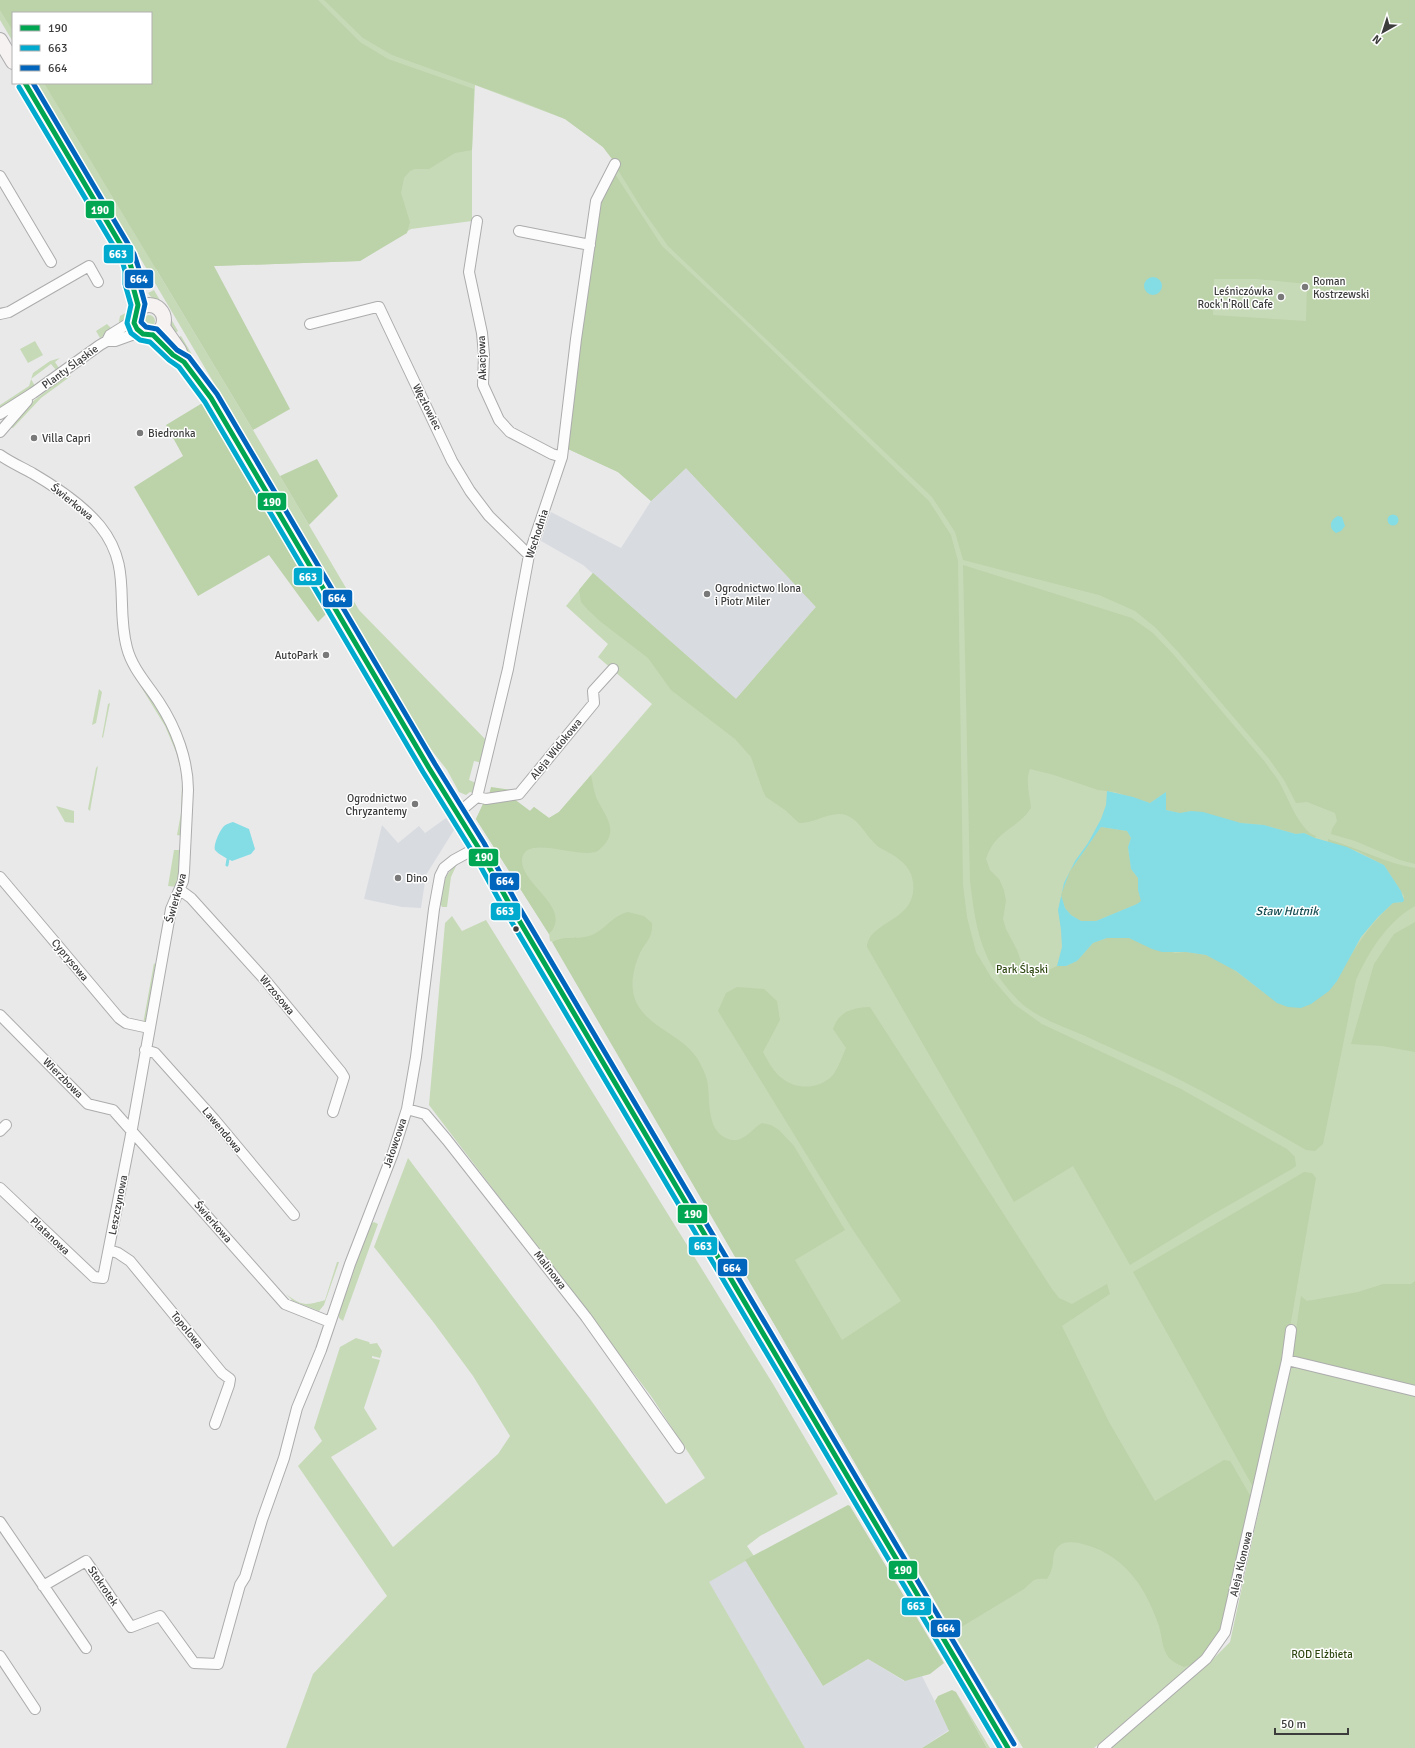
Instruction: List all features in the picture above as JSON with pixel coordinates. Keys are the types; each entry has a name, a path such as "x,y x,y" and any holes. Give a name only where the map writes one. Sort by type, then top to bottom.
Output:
{"street":[{"path":"0,40 12,60"},
{"path":"27,84 124,251 132,270 139,280 151,304 161,310 164,315 145,325"},
{"name":"Wschodnia","path":"477,797 508,669 529,556 562,457 576,339 596,201 615,164"},
{"path":"0,176 52,262"},
{"name":"Akacjowa","path":"477,221 468,272 482,334 484,355 483,385 499,420 510,432 552,454 562,457"},
{"path":"519,230 590,244"},
{"path":"0,314 9,312 89,266 98,282"},
{"path":"132,270 132,283 145,325 179,350 184,362 211,398 429,768 458,813 513,910 1008,1748"},
{"path":"145,325 146,305 151,304"},
{"name":"Węzłowiec","path":"310,324 377,307 379,308 411,376 460,473 481,508 529,556"},
{"name":"Planty Śląskie","path":"33,393 107,341 115,341 145,325"},
{"path":"0,414 33,393"},
{"path":"0,432 33,393"},
{"name":"Świerkowa","path":"0,455 53,486 84,509 104,531 117,557 122,582 122,624 128,653 171,723 183,754 187,774 188,801 184,872 180,890 172,909 131,1131 285,1304 330,1322"},
{"name":"Aleja Widokowa","path":"477,797 486,800 519,794 594,703 593,691 613,669"},
{"path":"458,813 477,797"},
{"name":"Jałowcowa","path":"160,1616 194,1663 218,1664 240,1585 245,1577 262,1520 288,1445 295,1415 350,1264 398,1141 407,1109 416,1057 438,882 442,871 447,866 454,860 478,847"},
{"name":"Cyprysowa","path":"0,877 119,1018 126,1023 149,1028"},
{"name":"Wrzosowa","path":"180,890 191,898 266,981 341,1072 344,1077 333,1112"},
{"name":"Wierzbowa","path":"0,1015 88,1104 113,1110 131,1131"},
{"name":"Lawendowa","path":"145,1050 155,1053 294,1215"},
{"name":"Malinowa","path":"407,1109 425,1114 447,1140 586,1317 679,1448"},
{"name":"Leszczynowa","path":"103,1278 131,1131"},
{"name":"Platanowa","path":"0,1188 94,1277 103,1278"},
{"name":"Topolowa","path":"109,1250 118,1253 130,1261 222,1373 230,1379 215,1424"},
{"name":"Aleja Klonowa","path":"1103,1748 1206,1659 1225,1632 1288,1360 1291,1330"},
{"path":"1288,1360 1415,1391"},
{"path":"0,1522 86,1648"},
{"name":"Stokrotek","path":"43,1586 86,1561 131,1627 160,1616"},
{"path":"0,1656 35,1709"}],"shaded area":[{"path":"686,468 816,607 736,699 583,565 541,541 551,512 621,548 651,501"},
{"path":"446,818 454,830 426,875 421,908 402,907 364,899 382,825 398,843 419,826 425,833"},
{"path":"745,1560 823,1686 868,1659 904,1681 922,1676 949,1730 922,1748 805,1748 708,1582"}],"green space":[{"name":"Park Śląski","path":"0,0 1415,0 1415,1388 1292,1357 1222,1631 1193,1664 1094,1748 1023,1748 953,1632 553,942 550,941 549,934 476,819 483,804 514,799 530,811 534,807 549,818 559,812 652,704 598,657 608,644 566,606 593,573 736,699 816,607 686,468 651,501 618,472 568,449 615,174 619,168 603,147 565,119 475,85 472,150 472,221 411,229 360,261 156,269 359,610 487,741 482,763 474,761 469,780 476,783 473,793 470,792 466,795 459,792 447,770 426,743 38,84 152,84 152,12 12,12 12,40 0,20"},
{"path":"0,0 318,0 360,42 388,59 474,89 472,150 455,153 429,169 415,169 410,171 404,178 401,193 410,222 407,233 360,261 214,266 290,409 253,430 45,84 152,84 152,12 12,12 12,29 0,10"},
{"path":"324,0 1415,0 1415,864 1400,860 1355,841 1331,834 1337,821 1335,813 1307,802 1296,803 1284,780 1269,759 1179,653 1156,628 1135,611 1099,595 963,560 955,532 932,497 668,246 642,209 618,170 619,168 603,147 565,119 523,102 392,55 363,38","holes":["1214,279 1256,279 1307,284 1306,321 1213,315"]},
{"path":"33,84 150,282 145,284 134,259"},
{"path":"615,174 662,246 929,501 951,535 958,561 963,885 967,917 976,952 991,977 1014,1004 1042,1024 1181,1089 1287,1149 1295,1157 1296,1166 1292,1169 1210,1216 1130,1265 1073,1166 1014,1202 867,947 870,938 876,931 901,913 908,905 913,895 912,876 903,862 878,846 852,818 846,815 838,814 809,822 799,823 785,810 766,797 751,757 735,739 671,690 648,658 601,622 581,602 579,590 593,573 736,699 816,607 686,468 651,501 618,472 568,449 599,204"},
{"path":"154,290 178,331 171,336 166,311 148,293"},
{"path":"133,309 130,317 121,325 119,321 120,316"},
{"path":"151,315 154,316 154,326 147,327 144,326 143,319 144,316"},
{"path":"107,324 113,330 100,338 96,331"},
{"path":"181,336 247,447 174,340"},
{"path":"35,341 43,355 28,363 20,349"},
{"path":"60,358 55,362 59,368 56,370 51,364 31,379 33,373 50,361"},
{"path":"66,376 71,376 41,398 13,428 9,427 32,402"},
{"path":"31,379 35,386 0,411 0,405 29,386"},
{"path":"204,402 327,613 318,622 269,555 198,596 134,487 183,456 166,425"},
{"path":"317,459 338,496 309,525 280,476"},
{"path":"963,565 1132,618 1153,633 1174,655 1265,762 1282,786 1299,820 1310,833 1316,836 1315,838 1304,833 1296,834 1264,825 1241,823 1191,811 1180,813 1166,810 1166,792 1150,803 1115,792 1098,790 1054,775 1030,769 1028,783 1031,808 1019,821 995,841 986,859 990,870 999,879 1004,890 1006,901 1003,919 1006,929 1017,950 1023,967 1030,975 1036,976 1057,966 1066,966 1077,961 1093,943 1107,938 1129,938 1175,953 1186,952 1206,955 1226,964 1267,995 1337,981 1355,949 1368,930 1393,903 1403,902 1404,896 1384,865 1357,851 1328,842 1328,839 1393,863 1415,868 1415,906 1396,920 1387,929 1373,948 1356,980 1323,1144 1315,1151 1306,1150 1179,1079 1031,1011 1017,999 995,972 982,944 978,930 970,881"},
{"path":"137,676 172,731 184,777 181,779 182,774 176,752 165,726 135,677"},
{"path":"99,689 102,692 96,723 92,725"},
{"path":"110,703 103,738 108,704"},
{"path":"98,766 90,811 88,809 96,768"},
{"path":"591,775 597,798 610,826 609,837 605,843 599,850 591,853 533,848 525,852 522,860 524,869 529,878 551,906 555,915 555,924 549,934 476,819 483,804 514,799 530,811 534,807 549,818 559,812"},
{"path":"182,784 185,785 182,836 177,835 181,813"},
{"path":"491,787 512,790 489,795"},
{"path":"56,806 74,811 74,823 65,822"},
{"path":"1101,827 1127,831 1131,838 1128,847 1131,869 1138,878 1138,890 1142,901 1096,921 1081,921 1071,915 1065,908 1061,895 1070,871"},
{"path":"174,850 182,850 181,873 177,887 168,886"},
{"path":"457,864 451,877 447,907 442,907 440,903 444,882 452,868"},
{"path":"628,912 644,916 652,923 650,936 640,953 634,972 633,991 636,1003 651,1020 660,1028 681,1041 697,1058 707,1080 710,1112 715,1127 719,1133 726,1138 737,1140 746,1136 762,1123 771,1125 779,1130 794,1146 845,1230 795,1260 842,1340 901,1301 851,1227 718,1011 726,993 737,987 764,989 777,1001 780,1020 763,1052 777,1074 789,1083 801,1086 814,1086 821,1084 832,1076 846,1048 833,1029 836,1023 843,1014 847,1012 857,1008 870,1007 1059,1298 1072,1304 1107,1284 1110,1294 1062,1326 1109,1422 1155,1501 1224,1460 1230,1461 1251,1497 1222,1631 1209,1650 1193,1664 1184,1667 1169,1658 1164,1647 1159,1626 1147,1597 1130,1573 1108,1554 1079,1543 1064,1543 1055,1550 1052,1569 1047,1579 1034,1580 1024,1589 953,1632 552,942 566,938 579,938 595,934 617,917"},
{"path":"452,916 462,931 486,920 773,1384 838,1494 760,1536 747,1546 754,1556 709,1582 805,1748 286,1748 313,1674 387,1596 298,1466 322,1441 314,1428 340,1347 356,1338 369,1342 370,1344 377,1343 382,1351 380,1358 372,1356 372,1358 380,1360 364,1408 377,1429 331,1457 393,1547 498,1454 510,1436 473,1376 434,1323 374,1247 408,1158 590,1399 666,1504 705,1478 651,1396 429,1105 445,923"},
{"path":"1415,922 1415,1052 1382,1046 1351,1044 1374,964 1394,934"},
{"path":"154,963 157,967 147,1021 143,1024"},
{"path":"1304,1172 1312,1173 1316,1178 1285,1356 1253,1487 1133,1272"},
{"path":"374,1222 378,1224 343,1321 339,1318 339,1312 370,1224"},
{"path":"337,1262 339,1262 324,1305 319,1311 293,1301 286,1294 296,1301 304,1304 325,1300"},
{"path":"1415,1281 1415,1388 1292,1357 1301,1296 1307,1301 1358,1292 1383,1284 1411,1284"},
{"name":"ROD Elżbieta","path":"1291,1362 1415,1393 1415,1748 1110,1748 1209,1663 1230,1642"},
{"path":"848,1505 944,1663 930,1674 905,1681 868,1659 823,1686 745,1560"},
{"path":"952,1690 956,1692 987,1748 922,1748 949,1731 935,1701 938,1696"},
{"path":"956,1692 990,1748 987,1748"}],"water":[{"path":"1153,277 1159,280 1162,286 1159,292 1153,295 1147,292 1144,286 1147,280"},
{"path":"1393,514 1397,516 1399,520 1397,524 1393,526 1389,524 1387,520 1389,516"},
{"path":"1338,516 1342,517 1345,526 1341,531 1336,533 1333,531 1331,524 1333,519"},
{"name":"Staw Hutnik","path":"1107,791 1133,797 1150,803 1166,792 1166,810 1180,813 1191,811 1203,812 1241,823 1264,825 1296,834 1304,833 1315,838 1347,847 1384,865 1401,891 1404,900 1403,902 1393,903 1378,917 1361,937 1337,981 1329,991 1311,1004 1301,1008 1288,1007 1277,1003 1236,971 1206,955 1186,952 1162,952 1129,938 1107,938 1093,943 1077,961 1066,966 1057,966 1062,947 1058,910 1061,896 1065,908 1071,915 1081,921 1096,921 1141,901 1138,890 1138,878 1131,869 1128,847 1131,838 1127,831 1101,827 1070,871 1075,861 1088,843 1101,819 1106,805"},
{"path":"233,822 249,829 255,849 251,854 232,861 218,853 215,850 215,845 222,828"},
{"path":"1070,871 1062,893 1064,883"}],"waterway":[{"path":"227,865 228,859"}],"transit line":[{"name":"190","path":"26,84 128,257 132,270 132,283 138,305 134,323 137,329 143,334 153,335"},
{"name":"664","path":"34,84 134,254 139,269 139,282 145,304 141,322 146,327 157,329 177,350 189,357 217,394 435,764 484,843 516,902 1014,1744"},
{"name":"663","path":"19,87 122,260 125,271 125,284 131,305 127,323 131,333 140,340 150,342 169,360 179,367 205,402 423,772 472,851 504,909 1000,1748"},
{"name":"190","path":"153,335 173,355 184,362 211,398 429,768 478,847 510,905 1008,1748"}],"place":[{"name":"Roman Kostrzewski","path":"1305,287"},
{"name":"Leśniczówka Rock'n'Roll Cafe","path":"1281,297"},
{"name":"Biedronka","path":"140,433"},
{"name":"Villa Capri","path":"34,438"},
{"name":"Ogrodnictwo Ilona i Piotr Miler","path":"707,594"},
{"name":"AutoPark","path":"326,655"},
{"name":"Ogrodnictwo Chryzantemy","path":"415,804"},
{"name":"Dino","path":"398,878"}]}
